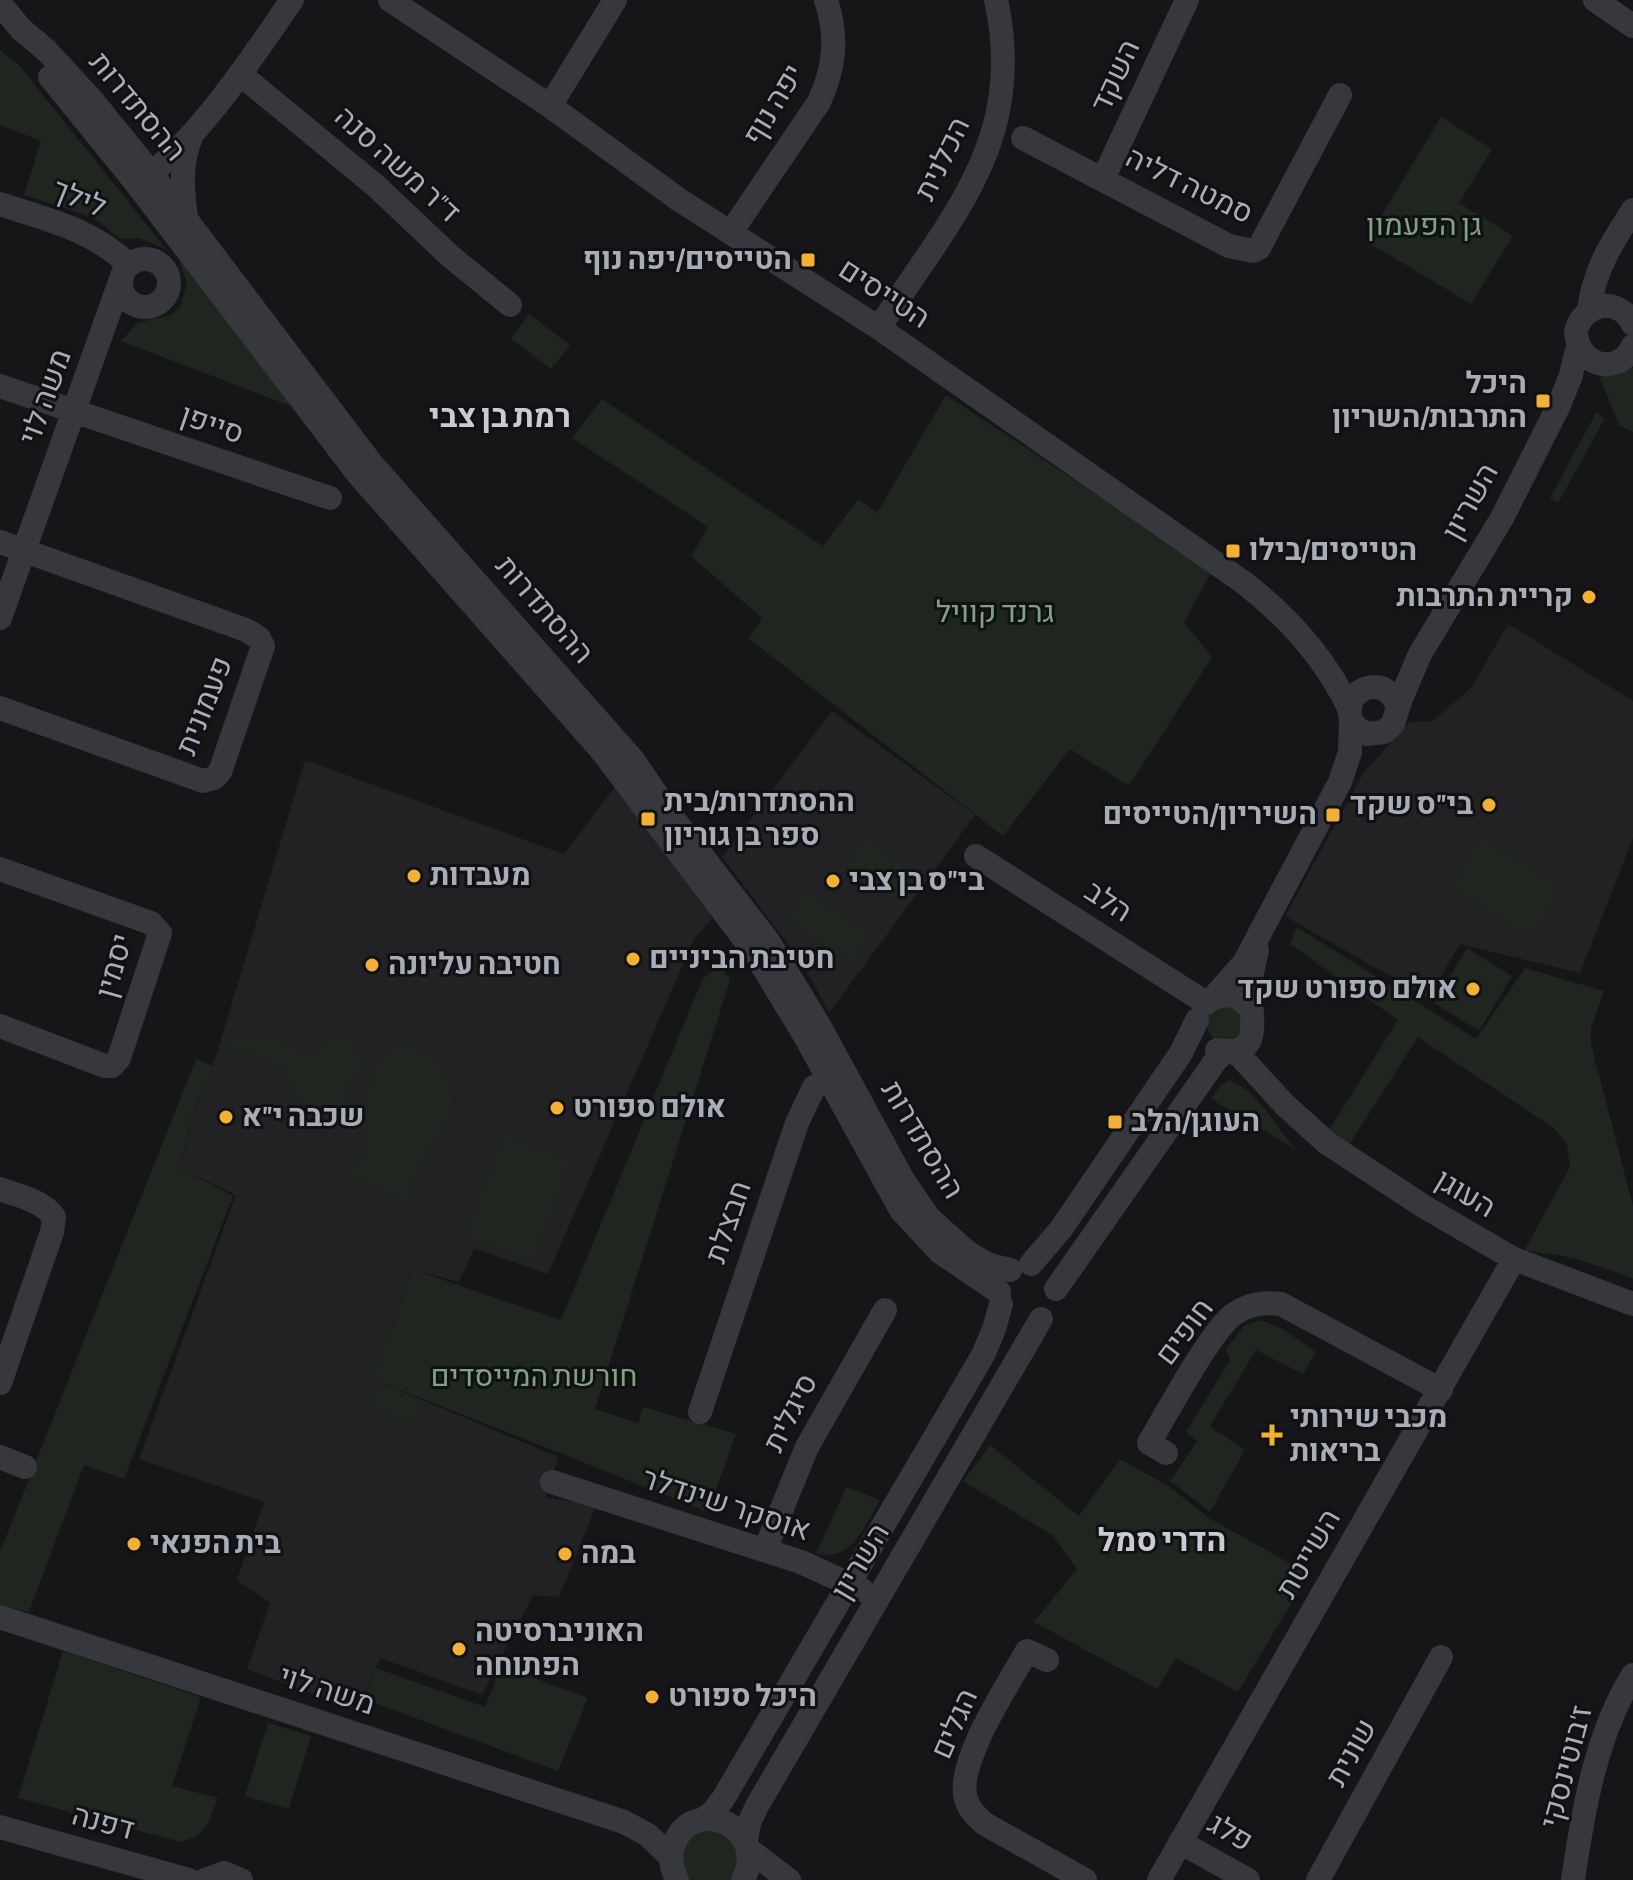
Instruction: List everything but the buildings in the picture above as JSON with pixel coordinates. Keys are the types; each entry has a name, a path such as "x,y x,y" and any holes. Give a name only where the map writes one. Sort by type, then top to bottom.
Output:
{"street":[{"path":"144,178 195,128 240,74 292,0"},
{"name":"הטייסים","path":"390,0 550,106 624,162 879,328 1243,582 1280,613 1325,664 1350,714"},
{"path":"550,106 615,0"},
{"name":"יפה נוף","path":"731,232 827,87 835,44 826,0"},
{"name":"הכלנית","path":"879,328 964,199 991,144 1003,88 1004,63 1003,36 996,0"},
{"name":"השקד","path":"1103,179 1187,0"},
{"path":"1595,0 1633,26"},
{"name":"ההסתדרות","path":"0,4 10,18 47,51 92,100 144,178 358,474 615,767 754,952 929,1218 968,1253 989,1265 1010,1283"},
{"name":"ההסתדרות","path":"0,31 36,60 144,178 186,219 371,463 633,760 672,817 768,941 836,1074"},
{"name":"ד\"ר משה סנה","path":"240,74 376,186 450,256 510,305"},
{"name":"סמטה דליה","path":"1023,138 1229,246 1253,251 1259,248 1340,95"},
{"path":"186,219 182,182 188,144 195,128"},
{"name":"לילך","path":"0,204 93,237 109,246 125,270"},
{"path":"1589,310 1593,280 1610,245 1633,210"},
{"path":"1610,245 1605,275 1607,290 1615,306"},
{"path":"145,258 159,262 170,280 163,300 148,307 134,304 128,299 121,284 125,270 145,258"},
{"name":"משה לוי","path":"0,618 125,270"},
{"path":"1589,310 1601,305 1615,306 1627,314 1633,324"},
{"name":"משה לוי","path":"103,333 131,309 148,307"},
{"name":"השריון","path":"1398,708 1420,654 1502,518 1551,421 1570,378 1578,347 1578,324 1589,310"},
{"path":"1578,347 1587,359 1601,365 1624,359"},
{"name":"השריון","path":"1551,421 1582,385 1624,359"},
{"name":"סייפן","path":"0,386 330,498"},
{"path":"0,542 24,550"},
{"name":"פעמונית","path":"0,708 203,781 214,778 220,772 263,646 259,638 246,630 24,550"},
{"name":"השריון","path":"1375,687 1396,679 1420,654"},
{"name":"הטייסים","path":"1325,664 1350,679 1375,687"},
{"path":"1375,687 1392,695 1398,708 1393,724 1380,734 1363,733 1350,714 1357,693 1375,687"},
{"name":"השריון","path":"673,1872 676,1839 692,1824 711,1814 723,1799 983,1355 1010,1283 1061,1229 1181,1053 1206,1007 1244,963 1340,782 1350,752 1350,714"},
{"name":"השריון","path":"1340,782 1380,734"},
{"name":"הלב","path":"976,856 1206,1007"},
{"name":"יסמין","path":"0,869 151,923 160,933 119,1058 112,1066 0,1026"},
{"name":"השריון","path":"1253,1017 1250,987 1262,928"},
{"path":"1056,1289 1048,1273 1010,1283 1014,1319 1028,1322 1041,1319 1053,1306 1056,1289 1216,1060 1247,1041 1253,1017 1248,1004 1227,994 1206,1007 1198,1030 1212,1048 1228,1051"},
{"name":"העוגן","path":"1253,1017 1259,1047 1285,1105"},
{"name":"העוגן","path":"1228,1051 1247,1064 1285,1105 1345,1157 1514,1259 1633,1304"},
{"name":"חבצלת","path":"700,1412 797,1123 814,1087 836,1074"},
{"path":"0,1189 33,1201 49,1210 54,1217 52,1232 3,1367"},
{"name":"השייטת","path":"1159,1880 1514,1259"},
{"name":"חופים","path":"1166,1453 1149,1443 1226,1320 1258,1303 1281,1304 1441,1390"},
{"name":"סיגלית","path":"765,1550 807,1447 885,1310"},
{"name":"השריון","path":"743,1880 749,1860 749,1823 757,1806 1041,1319"},
{"path":"0,1457 25,1467"},
{"name":"אוסקר שינדלר","path":"552,1482 801,1562 848,1582 876,1599"},
{"name":"משה לוי","path":"3,1619 624,1822 648,1835 673,1872"},
{"name":"הגלים","path":"1047,1660 1027,1651 978,1738 964,1783 966,1799 973,1814 985,1824 1085,1880"},
{"name":"שונית","path":"1318,1880 1441,1657"},
{"name":"ז'בוטינסקי","path":"1573,1880 1589,1797 1608,1727 1619,1698 1633,1675"},
{"name":"משה לוי","path":"624,1822 692,1824 719,1820 730,1824 747,1845 789,1880"},
{"name":"דפנה","path":"0,1827 116,1870 189,1880"},
{"name":"פלג","path":"1180,1842 1215,1872 1248,1880"},
{"path":"205,1880 224,1873 241,1880"}],"shaded area":[{"name":"בי\"ס שקד","path":"1508,624 1633,701 1633,838 1580,973 1460,944 1428,998 1285,916 1364,772 1410,722 1433,721 1472,687"},
{"name":"בי\"ס בן צבי","path":"832,711 975,815 829,1013 788,944 722,857"},
{"path":"305,760 564,854 617,784 688,876 712,918 694,939 548,1274 474,1248 459,1282 411,1269 373,1379 558,1457 546,1497 596,1506 559,1597 533,1595 482,1695 380,1658 358,1711 247,1669 270,1603 237,1580 264,1502 139,1459 236,1195 181,1169 190,1122 213,1066"}],"green space":[{"path":"0,50 19,65 167,250 139,238 121,239 92,217 24,195 41,141 0,125"},
{"name":"גן הפעמון","path":"1441,117 1492,149 1459,203 1513,236 1471,304 1366,241"},
{"path":"179,259 301,410 121,341 137,323 171,315 180,307 187,283"},
{"path":"529,314 570,345 551,369 511,339"},
{"path":"1633,368 1633,432 1619,425 1600,378 1610,371"},
{"name":"גרנד קוויל","path":"946,395 1212,571 1184,622 1212,657 1129,786 1070,749 1003,836 749,639 762,618 691,556 708,527 572,438 602,399 823,546 858,499 877,513"},
{"path":"1596,413 1605,418 1558,503 1550,498"},
{"path":"1481,837 1562,887 1531,937 1451,887"},
{"path":"866,838 917,875 898,902 847,865"},
{"path":"806,890 871,936 851,964 786,919"},
{"path":"1297,927 1476,1039 1525,968 1604,991 1591,1028 1591,1044 1633,1206 1633,1279 1580,1260 1524,1251 1570,1167 1567,1145 1555,1129 1418,1037 1347,1148 1327,1133 1398,1020 1290,944"},
{"name":"אולם ספורט שקד","path":"1467,948 1512,976 1479,1031 1434,1003"},
{"name":"חורשת המייסדים","path":"721,966 730,980 595,1409 638,1423 643,1407 736,1434 708,1512 373,1379 411,1269 561,1320 703,978"},
{"path":"1235,1005 1246,1022 1236,1040 1219,1042 1209,1031 1207,1022 1211,1008"},
{"path":"269,1035 312,1058 323,1040 349,1036 364,1062 346,1093 350,1104 345,1114 332,1115 299,1102 285,1073 267,1059 227,1053 229,1040"},
{"path":"414,1045 442,1069 456,1104 416,1174 408,1202 349,1177 361,1156 366,1134 362,1101 377,1063 393,1047"},
{"path":"196,1059 213,1066 190,1121 181,1169 233,1196 124,1479 84,1465 29,1612 0,1605 0,1552"},
{"path":"1229,1080 1240,1085 1258,1101 1295,1149 1211,1099 1220,1086"},
{"path":"504,1135 571,1162 532,1262 465,1236"},
{"path":"1261,1320 1281,1328 1316,1352 1303,1374 1256,1350 1210,1426 1245,1450 1210,1512 1170,1481 1197,1441 1186,1432 1230,1360 1226,1349 1244,1326"},
{"path":"380,1385 423,1402 414,1424 371,1408"},
{"path":"990,1445 1079,1516 1120,1459 1170,1487 1209,1518 1309,1574 1238,1692 1176,1658 1157,1689 1034,1622 1077,1569 1052,1535 963,1481"},
{"path":"846,1487 880,1500 863,1531 848,1547 839,1553 816,1554"},
{"path":"63,1651 201,1697 172,1786 218,1798 209,1821 197,1836 181,1842 18,1798"},
{"path":"501,1666 588,1698 558,1771 364,1699 376,1668 485,1707"},
{"path":"268,1723 311,1736 289,1809 245,1796"},
{"path":"720,1828 741,1849 733,1880 687,1880 681,1864 682,1850 689,1834"}],"place":[{"name":"הטייסים/יפה נוף","path":"808,260"},
{"name":"היכל התרבות/השריון","path":"1543,401"},
{"name":"הטייסים/בילו","path":"1233,551"},
{"name":"קריית התרבות","path":"1589,597"},
{"name":"בי\"ס שקד","path":"1489,805"},
{"name":"השיריון/הטייסים","path":"1333,815"},
{"name":"ההסתדרות/בית ספר בן גוריון","path":"648,819"},
{"name":"מעבדות","path":"414,876"},
{"name":"בי\"ס בן צבי","path":"833,881"},
{"name":"חטיבת הביניים","path":"633,959"},
{"name":"חטיבה עליונה","path":"372,965"},
{"name":"אולם ספורט שקד","path":"1473,989"},
{"name":"אולם ספורט","path":"557,1108"},
{"name":"שכבה י\"א","path":"226,1117"},
{"name":"העוגן/הלב","path":"1115,1122"},
{"name":"מכבי שירותי בריאות","path":"1272,1435"},
{"name":"בית הפנאי","path":"134,1544"},
{"name":"במה","path":"565,1554"},
{"name":"האוניברסיטה הפתוחה","path":"459,1649"},
{"name":"היכל ספורט","path":"652,1697"}],"district":[{"name":"רמת בן צבי","path":"500,417"},
{"name":"הדרי סמל","path":"1162,1541"}]}
